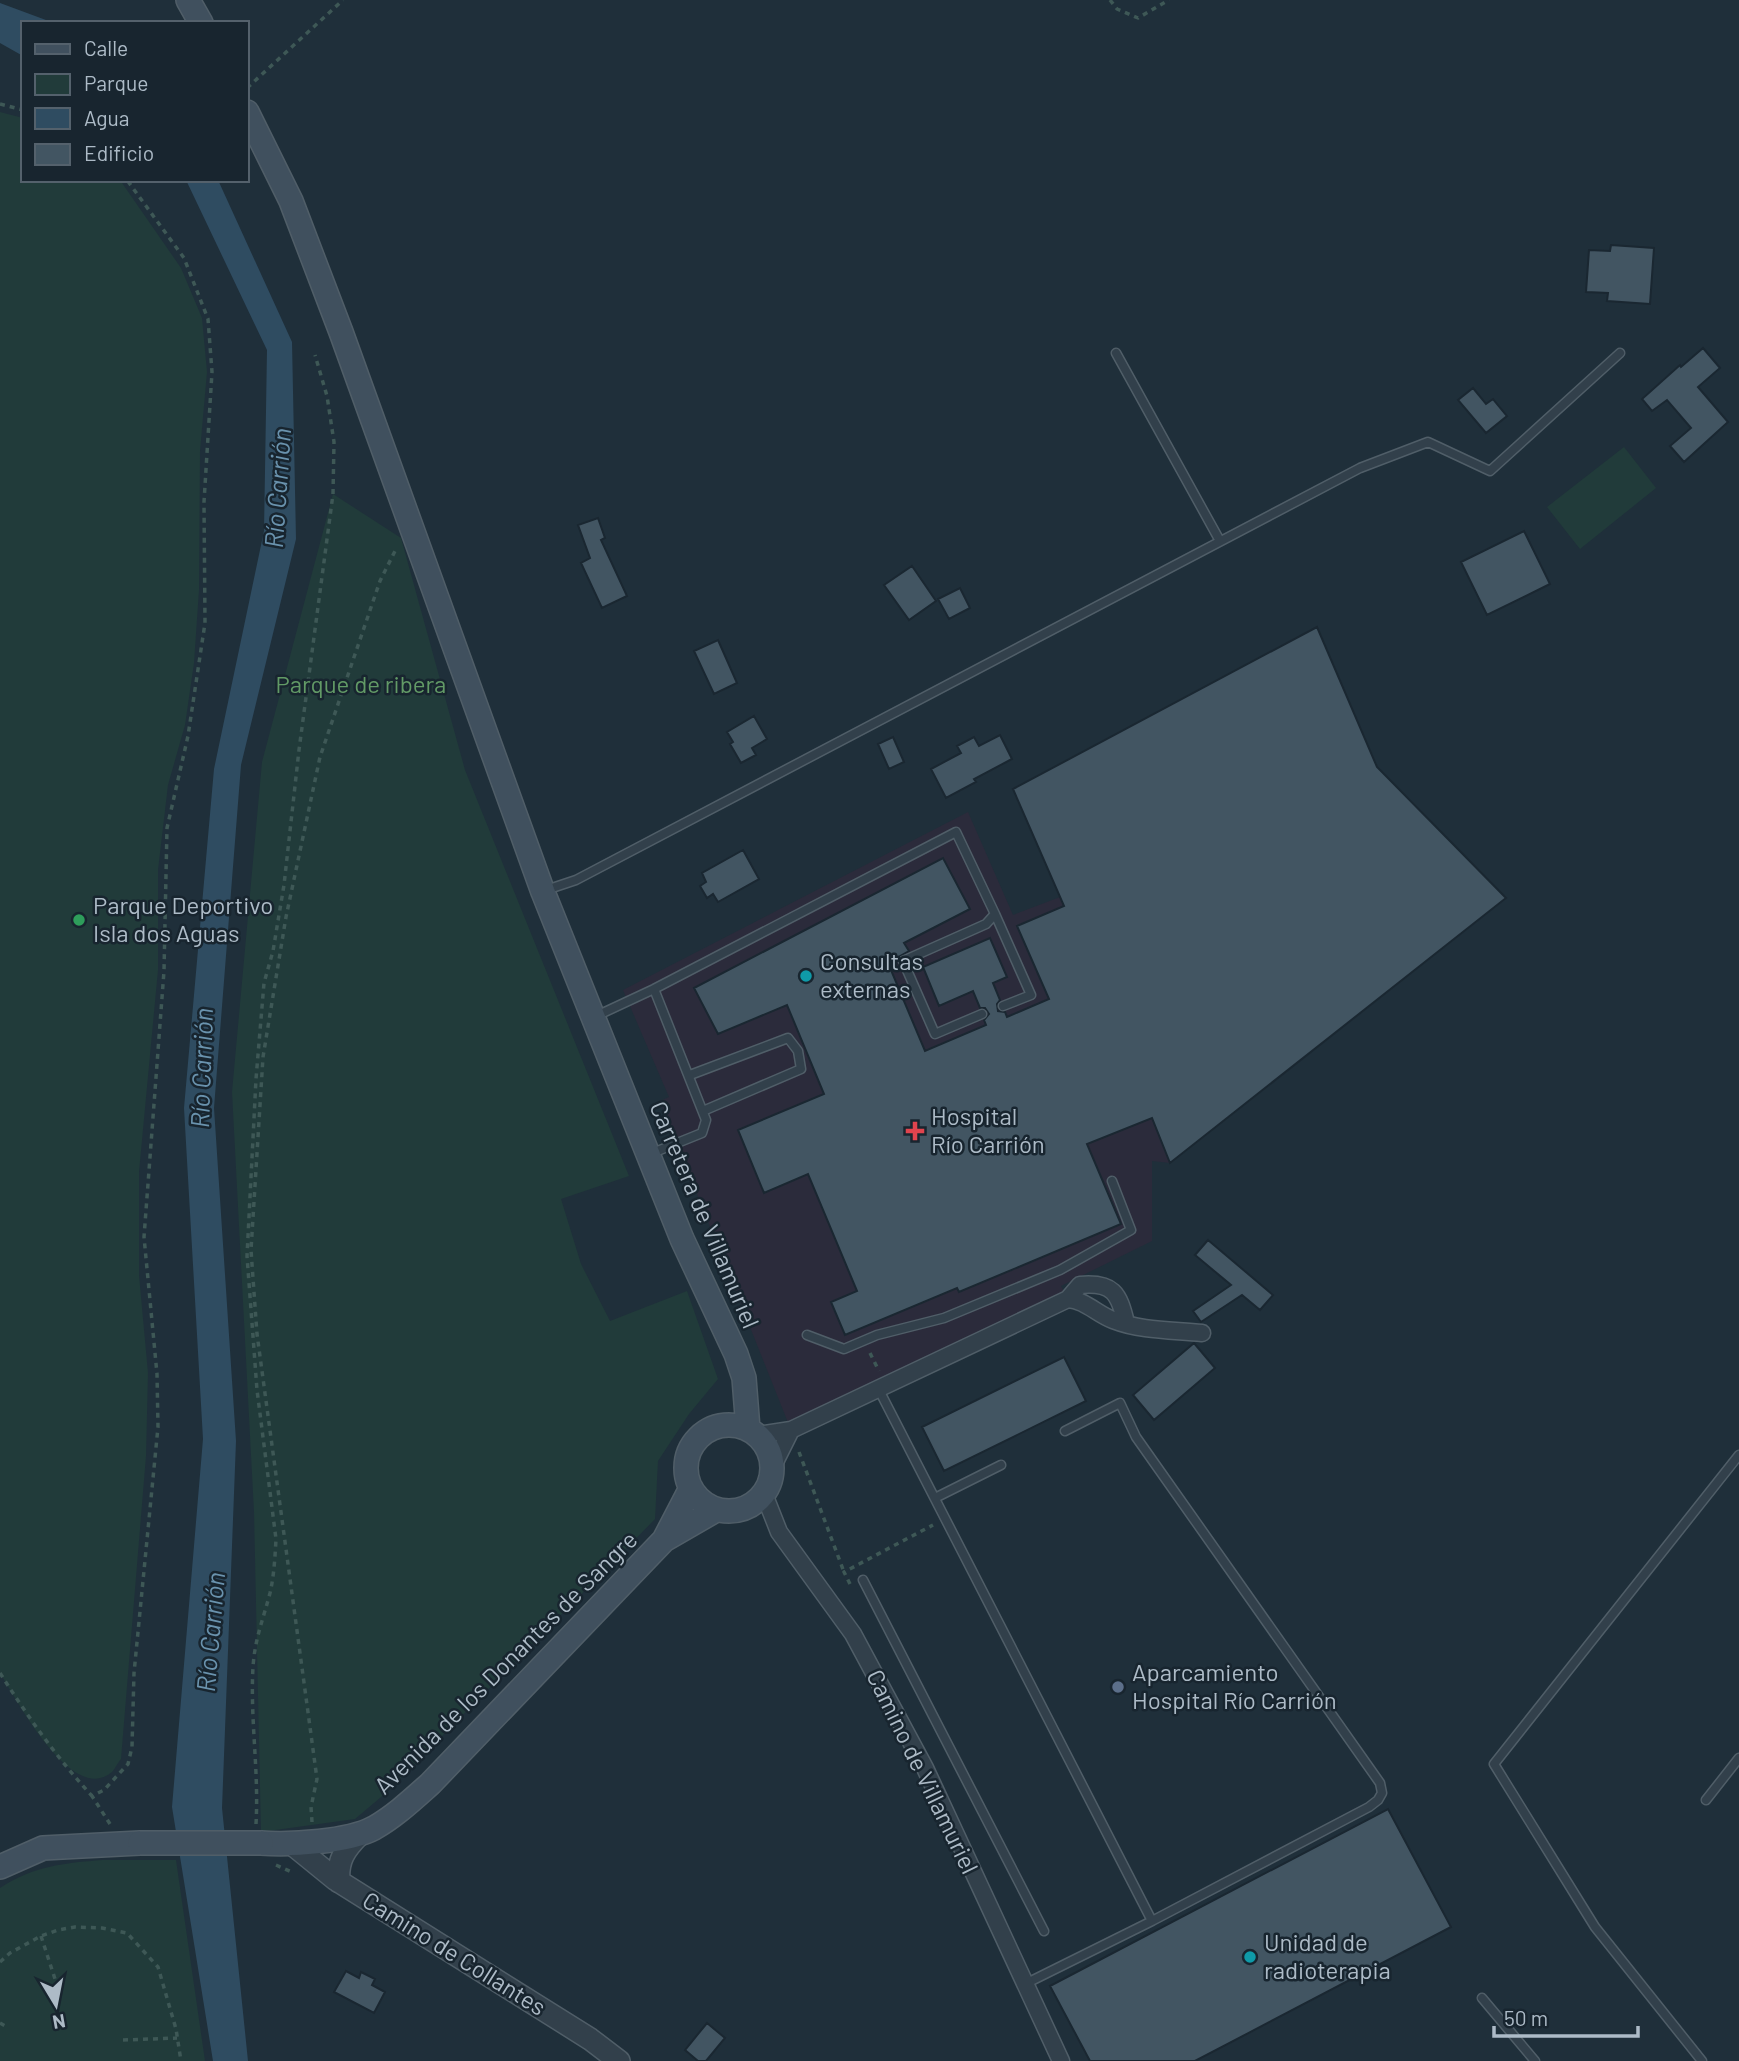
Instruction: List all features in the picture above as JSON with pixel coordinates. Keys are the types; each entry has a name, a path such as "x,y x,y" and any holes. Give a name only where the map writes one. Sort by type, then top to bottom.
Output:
{"main road":[{"path":"188,0 200,21"},
{"name":"Carretera de Villamuriel","path":"248,114 290,201 543,891 682,1239 736,1354 744,1378 752,1432"},
{"path":"720,1426 744,1378"},
{"path":"734,1425 752,1432 771,1455 771,1481 764,1494 743,1510 716,1510 697,1497 691,1488 686,1476 690,1450 697,1439 720,1426 734,1425"},
{"name":"Avenida de los Donantes de Sangre","path":"664,1540 691,1488"},
{"name":"Avenida de los Donantes de Sangre","path":"263,1844 303,1842 360,1834 374,1828 403,1808 430,1784 664,1540 716,1510"},
{"path":"0,1867 43,1848 131,1843 263,1844"}],"street":[{"path":"752,1432 791,1430 1068,1298 1080,1284 1099,1283 1112,1290 1121,1303 1126,1324"},
{"path":"1068,1298 1126,1324 1202,1333"},
{"path":"773,1466 791,1430"},
{"name":"Camino de Villamuriel","path":"764,1494 779,1532 853,1634 919,1756 1060,2061"},
{"path":"339,1882 338,1867 344,1851 360,1834"},
{"name":"Camino de Collantes","path":"303,1842 339,1882 590,2039 619,2061"}],"lane":[{"path":"1116,353 1220,541"},
{"path":"543,891 576,880 1360,468 1428,442 1489,471 1620,353"},
{"path":"594,1017 654,989 956,832 1031,995 1003,1006"},
{"path":"982,1014 935,1034 903,961 986,924 995,914"},
{"path":"648,1154 702,1133 706,1120 654,989"},
{"path":"690,1075 788,1038 798,1051 801,1069 703,1111"},
{"path":"807,1335 844,1349 944,1318 1060,1270 1132,1230 1112,1181"},
{"path":"882,1386 935,1499 1152,1921"},
{"path":"1025,1984 1369,1807 1382,1793 1380,1783 1319,1693 1136,1437 1120,1403 1065,1431"},
{"path":"1702,2061 1595,1927 1494,1764 1739,1455"},
{"path":"935,1499 1001,1465"},
{"path":"863,1580 1044,1931"},
{"path":"1706,1800 1739,1758"},
{"path":"1482,1998 1535,2061"}],"path":[{"path":"248,87 344,0"},
{"path":"1110,0 1117,9 1138,18 1169,0"},
{"path":"0,104 21,109"},
{"path":"92,1796 104,1790 128,1764 132,1747 134,1673 158,1427 157,1374 144,1237 164,971 167,828 188,736 205,623 204,502 212,372 208,318 184,258 128,182"},
{"path":"296,1874 263,1844 258,1790 253,1670 258,1631 270,1594 276,1539 249,1303 247,1255 264,983 285,885 299,750 333,494 334,442 327,396 315,355"},
{"path":"303,1842 317,1779 259,1352 251,1250 263,1057 286,917 320,757 380,581 409,522"},
{"path":"864,1341 882,1386"},
{"path":"791,1430 850,1584"},
{"path":"844,1572 946,1518"},
{"path":"0,1673 30,1721 63,1765 131,1843"},
{"path":"0,1962 41,1936 75,1927 102,1928 127,1933 158,1967 181,2061"},
{"path":"41,1936 55,1979"},
{"path":"0,2023 7,2027"},
{"path":"123,2040 177,2038"}],"shaded area":[{"name":"Hospital Río Carrión","path":"968,812 1013,915 1060,897 1170,1163 1152,1161 1152,1241 1061,1286 1068,1299 791,1430 660,1101 669,1097 623,990"}],"green space":[{"name":"Parque Deportivo Isla dos Aguas","path":"0,112 21,117 21,182 121,182 181,268 202,318 207,372 200,451 199,590 194,663 185,725 168,785 158,870 158,970 139,1172 139,1275 148,1373 146,1456 121,1759 112,1772 96,1779 80,1775 63,1763 32,1725 0,1673"},
{"path":"1624,447 1656,488 1580,549 1547,507"},
{"name":"Parque de ribera","path":"333,494 401,538 465,770 629,1176 561,1199 581,1264 610,1321 687,1291 718,1379 689,1414 658,1461 655,1519 387,1792 355,1819 261,1832 254,1512 232,1092 262,762"},
{"path":"103,1860 176,1860 205,2061 0,2061 0,1888 37,1870"}],"water":[{"path":"0,3 49,21 21,21 21,55 0,43"},
{"name":"Río Carrión","path":"187,182 219,182 292,342 296,539 241,765 214,1108 236,1441 222,1808 248,2061 213,2061 172,1807 203,1439 184,1108 214,769 264,531 267,350"}],"building":[{"path":"1611,245 1654,248 1650,304 1607,301 1608,293 1586,292 1589,250 1610,251"},
{"path":"1703,348 1720,368 1698,387 1728,422 1684,462 1670,446 1691,428 1667,400 1652,411 1642,399"},
{"path":"1473,388 1486,404 1493,399 1507,416 1486,433 1458,400"},
{"path":"598,518 605,538 601,540 627,596 602,608 581,563 590,558 578,525"},
{"path":"1524,531 1550,584 1487,615 1461,562"},
{"path":"912,566 936,601 909,620 884,585"},
{"path":"960,588 970,608 949,619 938,599"},
{"path":"1317,627 1377,767 1506,898 1170,1163 1152,1118 1087,1144 1121,1224 959,1292 957,1288 845,1335 831,1302 857,1291 808,1174 764,1193 738,1130 824,1094 787,1005 718,1034 694,988 943,858 970,909 904,943 909,951 888,963 925,1051 986,1025 984,1020 989,1014 985,1008 980,1008 973,991 939,1006 923,967 990,938 1007,977 993,983 1000,1000 997,1004 998,1011 1005,1012 1007,1017 1049,999 1017,926 1064,906 1013,789"},
{"path":"718,640 737,683 714,694 694,651"},
{"path":"754,716 767,739 752,748 756,755 741,763 730,744 733,742 727,732"},
{"path":"1000,735 1012,759 974,779 976,782 946,798 931,769 961,753 957,746 974,737 979,746"},
{"path":"893,737 904,762 889,769 878,744"},
{"path":"743,850 759,879 718,902 713,894 707,898 700,886 706,882 702,873"},
{"path":"1208,1240 1273,1295 1260,1310 1242,1295 1201,1322 1193,1311 1231,1285 1195,1255"},
{"path":"1194,1343 1215,1368 1154,1420 1133,1395"},
{"path":"1064,1357 1086,1401 944,1471 922,1427"},
{"name":"Unidad de radioterapia","path":"1388,1809 1451,1927 1195,2061 1090,2061 1050,1986"},
{"path":"346,1971 359,1978 361,1972 375,1979 372,1985 385,1992 374,2013 334,1992"},
{"path":"707,2023 725,2038 706,2061 698,2061 685,2050"}],"place":[{"name":"Parque Deportivo Isla dos Aguas","path":"79,920"},
{"name":"Consultas externas","path":"806,976"},
{"name":"Hospital Río Carrión","path":"915,1131"},
{"name":"Aparcamiento Hospital Río Carrión","path":"1118,1687"},
{"name":"Unidad de radioterapia","path":"1250,1957"}]}
